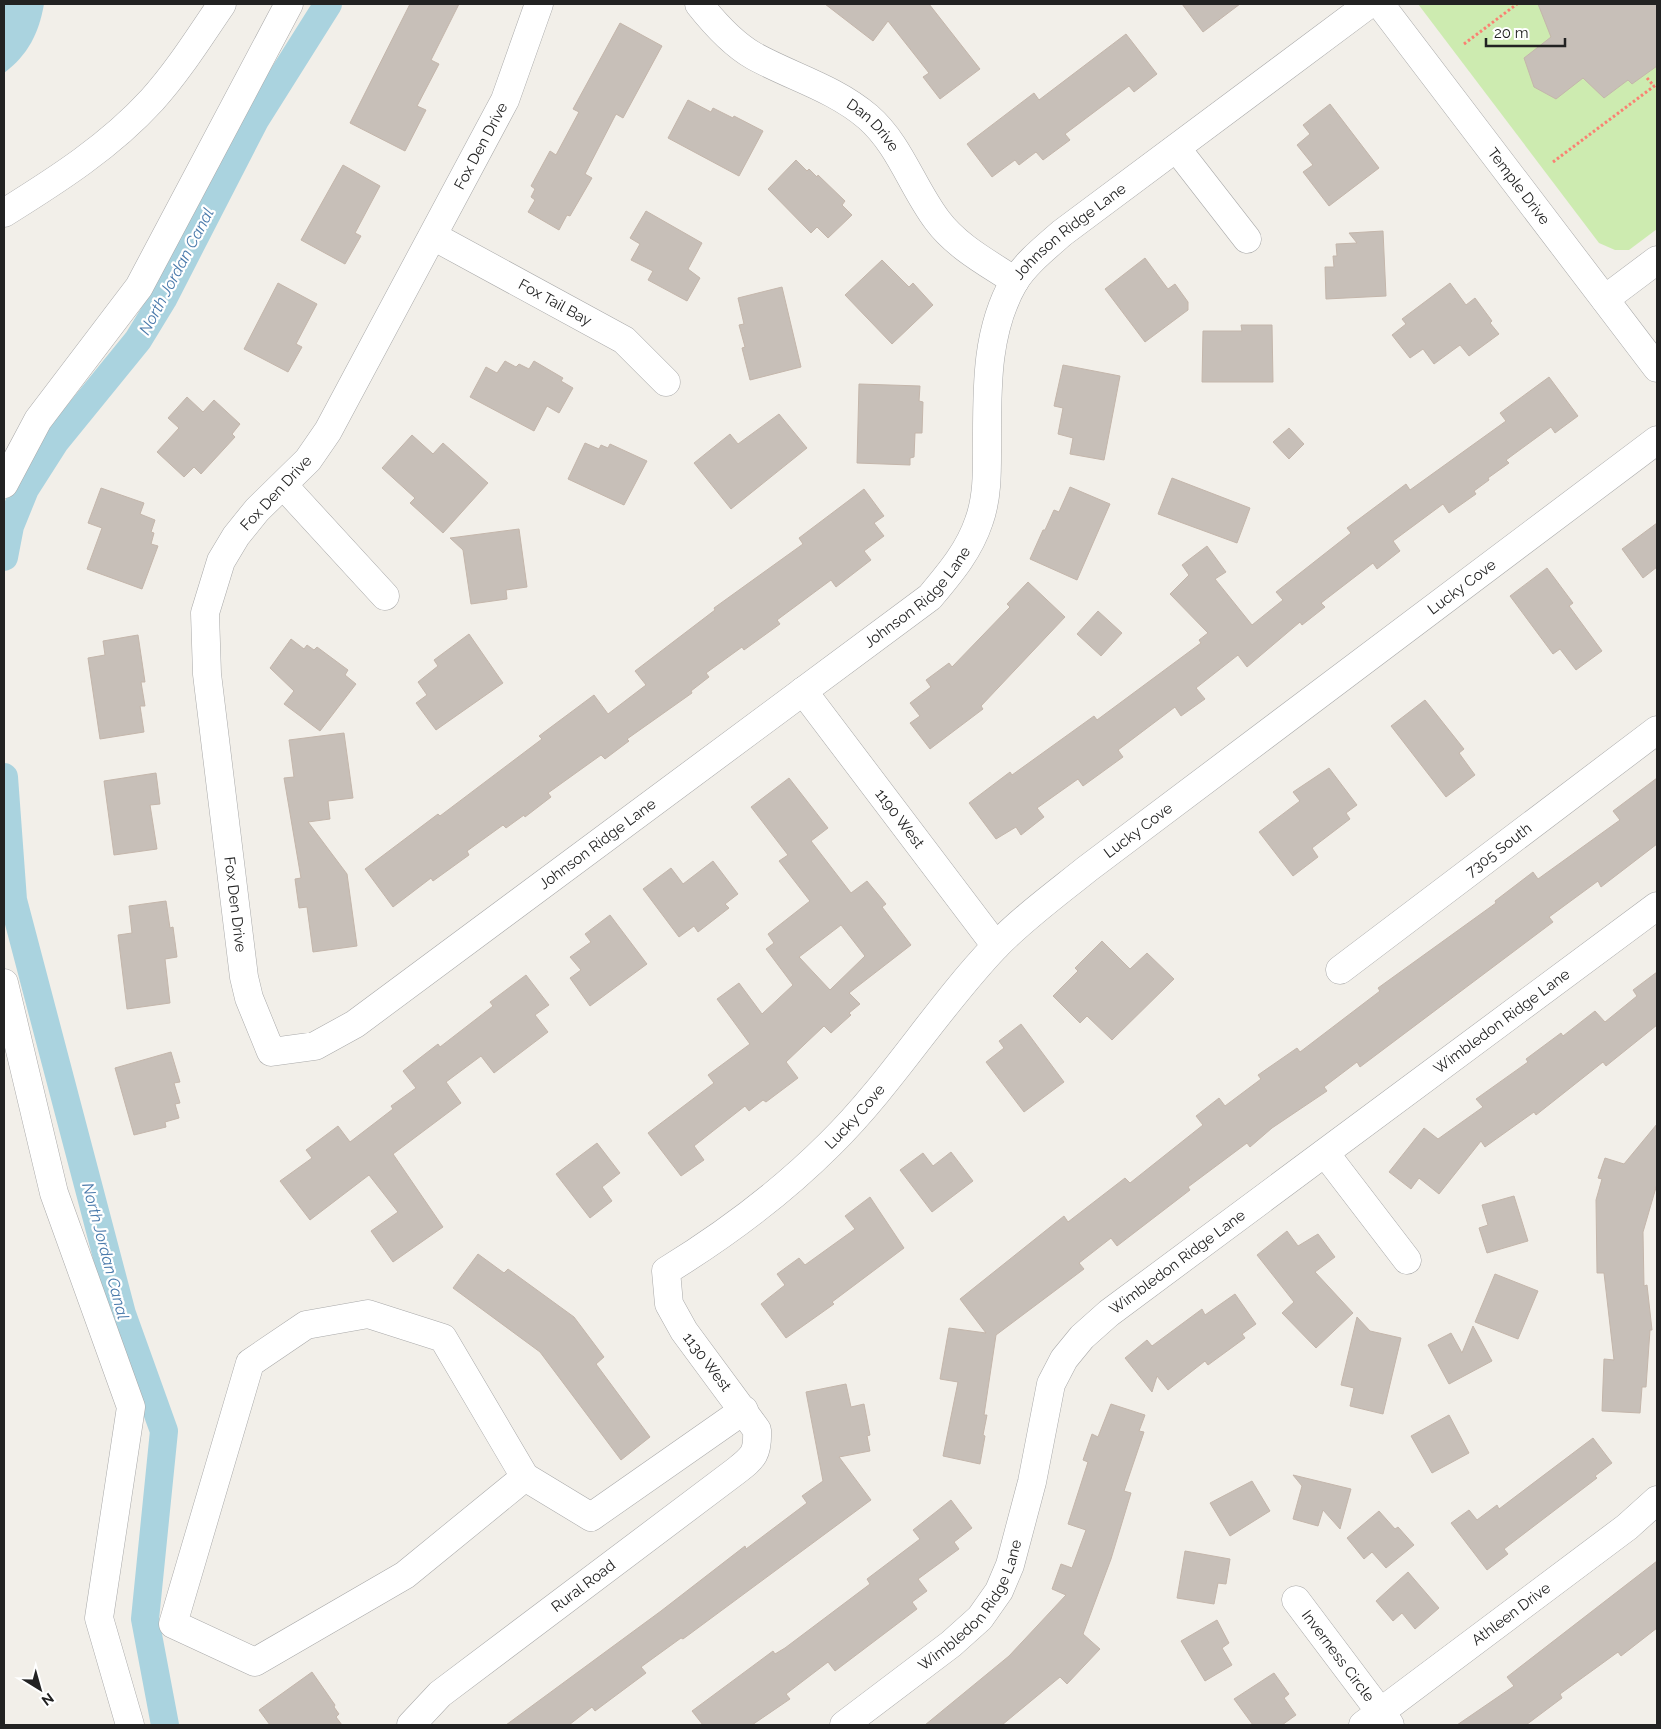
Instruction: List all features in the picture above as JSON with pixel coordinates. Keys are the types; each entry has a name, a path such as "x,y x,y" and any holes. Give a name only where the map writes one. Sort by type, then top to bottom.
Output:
{"street":[{"path":"4,213 86,159 125,127 173,75 222,4"},
{"path":"4,484 38,420 139,287 289,4"},
{"name":"Fox Den Drive","path":"271,1052 249,998 244,977 205,641 206,613 221,561 236,536 257,510 284,486 308,460 328,432 505,100 539,4"},
{"name":"Dan Drive","path":"699,4 726,35 752,55 843,98 868,118 890,142 938,221 963,246 1015,282"},
{"name":"Johnson Ridge Lane","path":"271,1052 314,1046 356,1024 930,597 963,558 980,520 987,485 987,381 991,347 1001,312 1015,282 1034,259 1062,233 1369,4"},
{"name":"Temple Drive","path":"1380,4 1657,368"},
{"path":"1177,149 1247,239"},
{"name":"Fox Tail Bay","path":"433,236 624,340 666,382"},
{"path":"1605,299 1657,260"},
{"name":"Lucky Cove","path":"666,1271 722,1237 783,1188 831,1144 872,1098 996,946 1087,869 1657,440"},
{"path":"284,486 385,596"},
{"name":"1190 West","path":"803,691 996,946"},
{"name":"7305 South","path":"1340,970 1657,730"},
{"name":"Wimbledon Ridge Lane","path":"844,1725 951,1644 980,1618 999,1591 1010,1565 1032,1482 1051,1384 1064,1359 1082,1336 1109,1312 1657,906"},
{"path":"4,983 54,1193 131,1407 100,1618 130,1725"},
{"path":"1324,1153 1407,1260"},
{"name":"1130 West","path":"666,1271 669,1304 684,1331 758,1430 758,1448"},
{"path":"525,1477 405,1575 255,1662 173,1624 250,1363 306,1325 368,1314 443,1338 525,1477 591,1517 744,1410"},
{"name":"Rural Road","path":"411,1725 440,1694 749,1461 758,1448"},
{"name":"Athleen Drive","path":"1378,1721 1628,1527 1657,1500"},
{"name":"Inverness Circle","path":"1296,1600 1378,1721"}],"path":[{"path":"1464,44 1517,4"},
{"path":"1553,162 1655,85 1647,78"}],"green space":[{"path":"1418,4 1657,4 1657,229 1629,250 1615,250 1599,243"}],"water":[{"path":"4,4 44,4 39,24 31,43 20,59 4,73"}],"building":[{"path":"410,4 459,4 431,60 439,64 417,106 426,110 405,151 350,123"},
{"path":"825,4 929,4 980,69 940,99 923,77 929,73 888,21 873,41"},
{"path":"1182,4 1240,4 1203,32"},
{"path":"1538,4 1657,4 1657,66 1632,84 1628,80 1604,98 1583,78 1556,99 1534,87 1524,58 1551,37"},
{"path":"620,23 662,46 623,118 616,114 585,174 592,178 570,216 567,215 559,230 528,212 535,200 531,197 535,189 531,186 550,151 556,155 579,112 573,109"},
{"path":"1126,34 1157,74 1134,92 1129,86 1065,134 1070,140 1043,160 1036,152 1019,165 1015,160 992,177 967,144 1034,93 1039,100"},
{"path":"688,100 711,112 713,108 733,118 734,116 763,131 739,176 668,138"},
{"path":"1330,104 1379,168 1329,206 1303,172 1313,165 1297,145 1310,134 1303,125"},
{"path":"796,160 807,171 809,169 817,177 818,175 845,201 842,205 852,215 828,238 817,227 811,233 768,189"},
{"path":"343,165 380,186 355,233 361,236 345,264 301,240"},
{"path":"646,211 702,243 688,269 700,278 687,301 648,280 653,271 631,260 640,244 630,238"},
{"path":"1383,231 1386,296 1326,299 1325,267 1334,267 1333,256 1337,256 1336,244 1357,243 1349,233"},
{"path":"1145,258 1168,289 1175,284 1188,302 1188,310 1145,342 1105,289"},
{"path":"882,260 909,287 913,283 933,305 892,344 845,295"},
{"path":"278,283 317,304 296,344 302,347 288,372 244,349"},
{"path":"1450,283 1466,305 1475,298 1499,334 1469,356 1460,345 1434,364 1423,349 1410,358 1392,335 1406,324 1402,319"},
{"path":"782,287 801,367 750,380 742,348 745,347 739,325 744,324 738,298"},
{"path":"1241,325 1272,325 1273,382 1202,382 1203,331 1242,331"},
{"path":"505,361 516,367 519,364 529,369 534,361 563,378 561,381 573,388 559,413 547,406 534,431 470,397 486,367 497,373"},
{"path":"1063,365 1120,376 1104,460 1070,454 1073,438 1058,434 1063,408 1054,406"},
{"path":"1549,377 1578,416 1555,433 1551,427 1506,460 1509,463 1474,491 1476,494 1449,513 1443,504 1393,541 1400,551 1377,569 1373,563 1321,603 1325,607 1302,625 1300,622 1247,667 1238,655 1196,688 1205,699 1181,716 1175,707 1118,750 1123,757 1083,786 1078,779 1037,808 1044,817 1021,835 1016,827 996,839 969,803 1010,772 1012,775 1094,716 1097,720 1201,643 1199,640 1208,633 1170,594 1189,575 1182,565 1207,546 1226,572 1215,579 1252,625 1283,600 1276,592 1351,533 1347,528 1406,484 1410,490 1506,421 1500,413"},
{"path":"859,384 920,386 919,401 923,402 922,433 915,433 914,457 910,458 910,465 857,463"},
{"path":"187,397 203,412 214,400 240,424 232,434 235,437 201,474 194,467 184,477 157,452 179,428 168,418"},
{"path":"779,414 807,448 731,509 694,463 730,434 738,444"},
{"path":"1289,428 1304,444 1289,459 1273,442"},
{"path":"412,435 433,454 443,443 488,483 443,533 410,503 415,498 382,468"},
{"path":"585,443 599,449 601,445 608,448 610,444 647,461 624,505 568,479"},
{"path":"1172,478 1250,508 1237,543 1158,514"},
{"path":"1070,487 1110,504 1077,580 1030,559 1054,510 1059,512"},
{"path":"101,488 144,503 140,514 155,520 151,532 154,533 151,544 158,546 142,589 87,569 102,528 88,523"},
{"path":"864,489 884,516 874,523 884,536 864,551 871,560 836,587 831,580 777,620 780,624 744,650 742,647 706,673 709,677 691,691 692,693 627,739 629,741 605,759 601,755 548,793 551,797 525,817 524,815 506,828 503,825 467,851 469,855 433,881 431,878 393,907 365,869 438,814 440,816 542,739 539,736 594,695 608,714 646,685 635,671 715,610 714,608 803,544 799,538"},
{"path":"1657,523 1657,567 1643,578 1622,549"},
{"path":"519,529 527,587 506,590 507,599 471,604 463,550 450,538"},
{"path":"1547,568 1573,603 1569,606 1602,651 1576,670 1560,649 1553,654 1510,596"},
{"path":"1028,582 1065,617 981,706 983,709 930,749 910,723 920,716 910,703 931,687 926,680 949,663 952,667 1010,607 1007,604"},
{"path":"1098,611 1122,633 1101,656 1077,634"},
{"path":"469,634 503,683 436,730 416,703 427,695 418,682 438,666 434,660"},
{"path":"138,635 145,682 141,682 145,706 140,706 144,732 100,739 88,658 105,655 103,641"},
{"path":"291,639 304,649 307,645 314,650 317,647 348,670 345,675 356,684 320,731 284,704 294,691 270,668"},
{"path":"1425,700 1464,749 1459,753 1475,775 1446,797 1391,726"},
{"path":"344,733 353,798 328,801 330,819 308,822 347,874 357,946 313,952 307,907 299,908 295,879 301,878 284,778 294,777 289,740"},
{"path":"1329,768 1357,805 1346,813 1350,819 1312,848 1318,857 1293,876 1259,832 1300,801 1293,792"},
{"path":"156,773 160,804 150,805 157,849 114,855 104,781"},
{"path":"789,778 828,828 811,841 851,893 867,881 886,904 882,907 911,945 849,993 860,1004 849,1013 851,1015 831,1033 824,1026 786,1062 798,1078 766,1102 763,1100 749,1111 745,1106 694,1146 704,1160 681,1176 648,1133 714,1083 708,1075 750,1044 717,999 739,983 762,1014 793,985 766,949 774,943 768,934 810,901 779,861 788,855 751,807","holes":["841,925 865,956 830,990 799,957"]},
{"path":"1657,778 1657,844 1601,887 1598,881 1549,917 1553,922 1360,1067 1357,1062 1324,1087 1327,1091 1272,1128 1250,1147 1247,1143 1188,1187 1190,1190 1117,1246 1111,1238 1079,1263 1084,1269 996,1335 984,1415 987,1415 980,1464 943,1456 958,1382 940,1379 949,1328 986,1333 960,1299 1064,1216 1068,1222 1125,1178 1130,1183 1203,1125 1196,1116 1219,1098 1225,1106 1261,1079 1258,1075 1297,1048 1300,1052 1380,991 1378,988 1496,903 1495,901 1533,872 1538,879 1620,820 1613,811"},
{"path":"713,861 738,894 725,904 729,908 698,932 694,926 679,937 643,889 671,868 683,884"},
{"path":"166,901 170,928 173,927 177,957 165,959 170,1003 127,1009 118,935 132,933 129,906"},
{"path":"610,915 647,964 590,1006 570,978 581,970 570,957 591,942 585,934"},
{"path":"1102,941 1130,969 1147,953 1174,979 1112,1040 1087,1016 1080,1023 1053,996 1078,971 1075,968"},
{"path":"1657,972 1657,1025 1606,1066 1603,1062 1536,1115 1534,1112 1485,1147 1481,1141 1439,1194 1419,1178 1411,1189 1389,1172 1424,1128 1438,1139 1483,1107 1476,1099 1528,1062 1526,1059 1561,1033 1563,1036 1595,1011 1605,1022 1637,996 1633,990"},
{"path":"526,975 549,1005 535,1015 548,1032 494,1073 481,1056 446,1082 461,1103 393,1154 443,1227 393,1262 371,1231 398,1212 369,1175 310,1220 280,1181 312,1158 306,1150 338,1126 350,1142 393,1109 391,1106 416,1088 403,1071 438,1044 440,1047 493,1006 490,1002"},
{"path":"1021,1024 1064,1082 1024,1112 986,1062 1004,1048 999,1041"},
{"path":"171,1052 180,1082 174,1083 180,1103 175,1104 179,1118 165,1122 166,1127 134,1135 115,1068"},
{"path":"1657,1124 1657,1184 1643,1232 1644,1286 1647,1285 1652,1330 1650,1330 1646,1387 1642,1387 1640,1413 1602,1411 1604,1359 1614,1360 1604,1273 1597,1273 1596,1200 1602,1179 1598,1178 1605,1158 1624,1164"},
{"path":"597,1143 620,1173 602,1187 612,1201 590,1218 556,1174"},
{"path":"951,1152 973,1181 932,1212 900,1170 923,1153 933,1166"},
{"path":"1514,1196 1528,1241 1487,1253 1479,1228 1488,1225 1482,1205"},
{"path":"870,1197 904,1248 832,1302 834,1304 786,1338 761,1304 785,1285 777,1274 799,1258 805,1265 855,1229 845,1216"},
{"path":"1287,1231 1298,1246 1318,1234 1335,1257 1315,1272 1353,1313 1316,1348 1282,1313 1294,1302 1257,1255"},
{"path":"478,1254 504,1273 508,1269 574,1317 604,1357 596,1364 650,1437 621,1460 540,1352 453,1288"},
{"path":"1495,1274 1538,1291 1518,1339 1475,1322"},
{"path":"1235,1294 1256,1324 1242,1334 1245,1338 1208,1365 1205,1361 1168,1390 1157,1376 1152,1392 1125,1358 1147,1340 1152,1346 1202,1309 1205,1315"},
{"path":"1357,1317 1370,1331 1401,1338 1383,1414 1350,1406 1354,1388 1341,1385"},
{"path":"1473,1326 1492,1361 1449,1384 1428,1345 1451,1333 1462,1353"},
{"path":"846,1384 851,1407 864,1404 870,1435 867,1436 870,1451 839,1457 871,1500 683,1639 681,1638 641,1667 646,1673 595,1711 592,1707 569,1725 506,1725 661,1611 745,1546 746,1549 807,1503 802,1496 823,1481 806,1392"},
{"path":"1111,1404 1145,1415 1139,1431 1144,1432 1124,1491 1131,1493 1111,1559 1083,1634 1100,1649 1067,1684 1060,1677 1002,1725 925,1725 1009,1656 1066,1595 1052,1589 1061,1564 1072,1568 1086,1530 1068,1524 1088,1462 1083,1460 1092,1434 1098,1437"},
{"path":"1449,1415 1469,1453 1432,1473 1411,1436"},
{"path":"1593,1438 1612,1463 1595,1476 1597,1478 1504,1549 1508,1554 1487,1570 1451,1523 1469,1510 1477,1520 1497,1505 1499,1509"},
{"path":"1293,1475 1351,1489 1340,1529 1323,1510 1318,1526 1293,1519 1302,1486"},
{"path":"1252,1481 1270,1511 1230,1536 1210,1503"},
{"path":"951,1500 972,1528 954,1542 959,1549 918,1579 927,1591 912,1602 917,1609 835,1671 828,1662 786,1694 790,1699 752,1725 703,1725 692,1711 773,1651 775,1654 785,1648 870,1584 867,1579 920,1539 913,1530"},
{"path":"1379,1511 1395,1529 1398,1527 1414,1545 1386,1568 1372,1552 1364,1559 1347,1538"},
{"path":"1185,1551 1230,1559 1226,1584 1218,1583 1214,1604 1177,1598"},
{"path":"1657,1561 1657,1628 1621,1656 1618,1652 1560,1694 1562,1698 1526,1725 1457,1725 1514,1686 1507,1677"},
{"path":"1408,1572 1439,1608 1415,1629 1402,1613 1393,1621 1376,1601"},
{"path":"1217,1620 1229,1643 1222,1648 1232,1665 1205,1681 1181,1641"},
{"path":"312,1672 335,1705 334,1707 339,1714 336,1717 342,1725 270,1725 259,1710"},
{"path":"1274,1673 1289,1694 1284,1698 1296,1715 1282,1725 1253,1725 1234,1699"}],"waterway":[{"name":"North Jordan Canal","path":"4,557 10,526 25,489 55,442 138,340 163,299 255,120 328,4"},
{"name":"North Jordan Canal","path":"4,777 13,900 122,1314 164,1431 145,1619 165,1725"}]}
